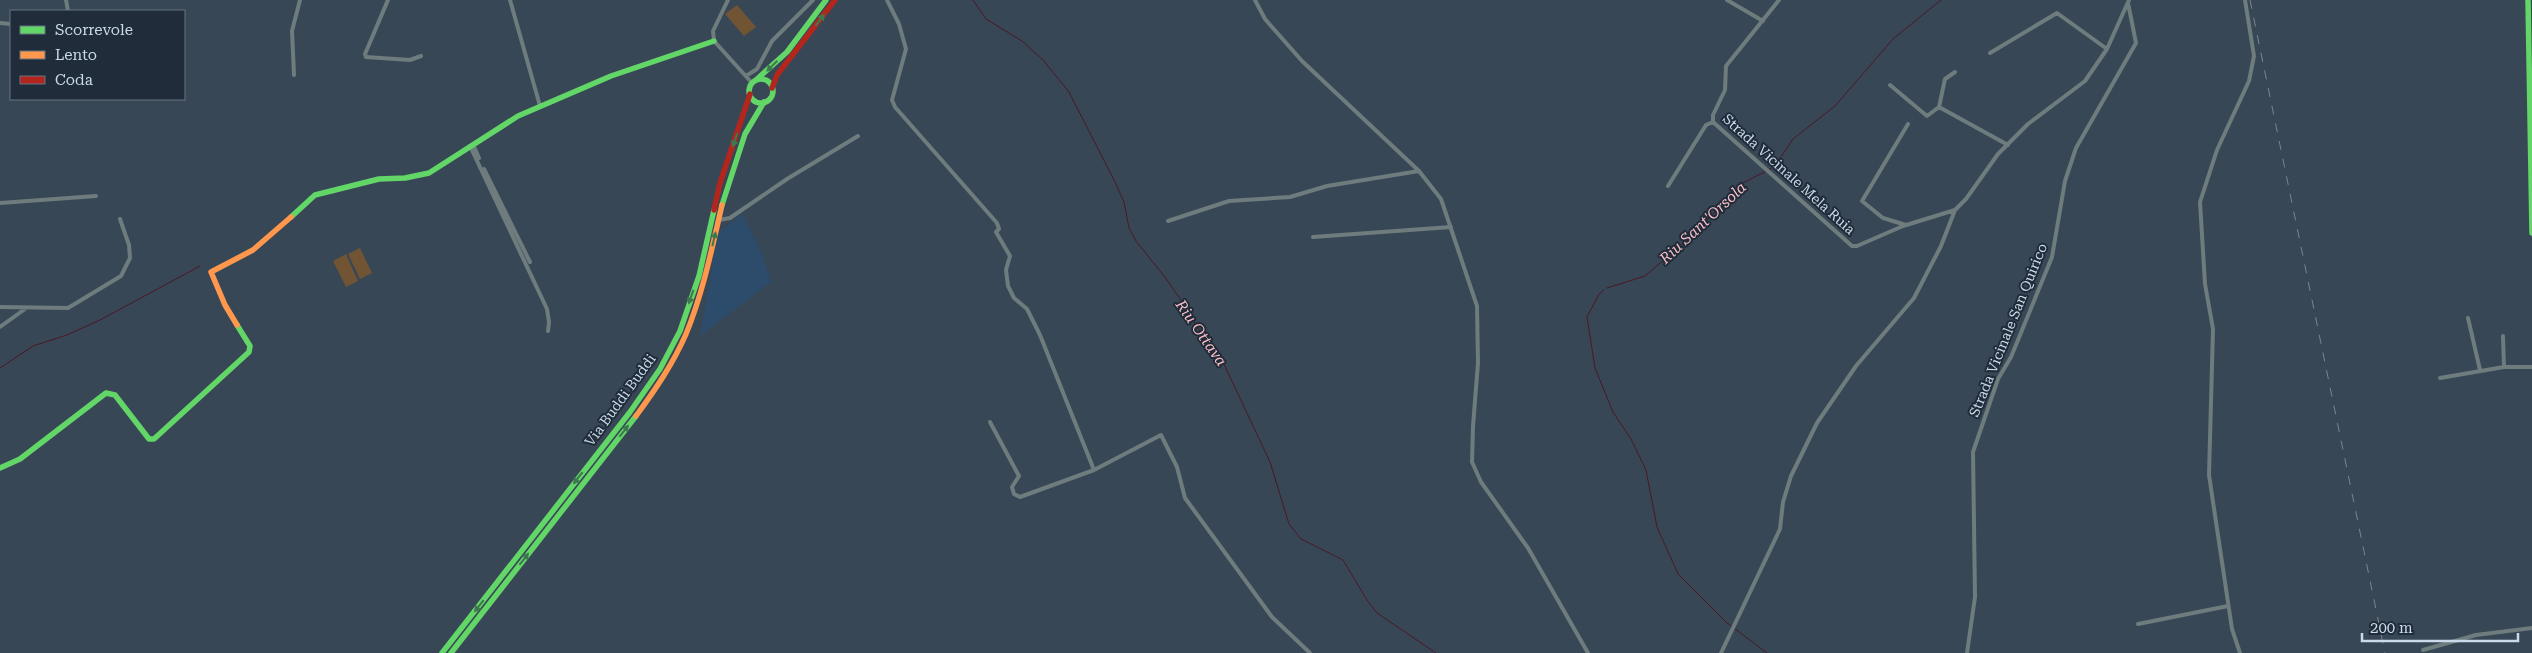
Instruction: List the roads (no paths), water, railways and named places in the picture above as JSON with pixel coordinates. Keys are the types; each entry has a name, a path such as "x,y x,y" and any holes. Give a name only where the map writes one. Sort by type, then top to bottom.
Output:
{"main road":[{"path":"824,1 787,52 754,81 750,94 754,100 764,102 771,96 777,75 836,0"},
{"path":"2528,0 2532,233"},
{"path":"0,468 20,459 106,393 115,395 149,439 154,439 249,352 250,346 225,305 211,272 253,250 314,194 378,179 405,178 429,173 501,126 540,106 629,70 714,41"},
{"path":"754,81 764,80 772,88"},
{"name":"Via Buddi Buddi","path":"442,653 630,412 660,368 680,331 699,276 720,183 747,108 750,94"},
{"name":"Via Buddi Buddi","path":"451,653 630,423 666,372 689,325 705,278 727,185 746,130 755,111 764,102"}],"street":[{"path":"294,75 292,31 300,0"},
{"path":"388,0 365,54 366,57 410,60 421,56"},
{"path":"510,0 540,106"},
{"path":"728,0 713,31 714,41 746,76 754,81"},
{"path":"746,76 757,69 772,41 813,0"},
{"path":"887,0 900,24 906,49 892,100 895,107 997,223 999,228 996,232 1010,256 1006,270 1008,286 1014,298 1027,310 1040,335 1094,470"},
{"path":"1255,0 1265,20 1302,61 1419,171 1441,199 1477,306 1478,363 1472,462 1481,482 1518,531 1588,653"},
{"path":"1727,0 1763,21"},
{"name":"Strada Vicinale Mela Ruia","path":"1779,0 1726,66 1726,90 1713,122 1852,246 1857,246 1907,225 1955,210"},
{"path":"2240,653 2232,629 2209,475 2213,329 2205,284 2200,202 2217,150 2249,81 2254,56 2245,0"},
{"path":"1721,653 1726,639 1780,529 1783,502 1792,476 1817,423 1856,366 1914,298 1941,246 1955,210 2008,145 2028,124 2085,81 2107,49 2129,2"},
{"name":"Strada Vicinale San Quirico","path":"1967,653 1975,597 1973,452 1998,379 2011,357 2052,257 2065,181 2076,148 2136,43 2129,2"},
{"path":"1990,53 2057,13 2107,49"},
{"path":"1890,85 1927,116 1939,107 1945,79 1954,72"},
{"path":"1939,107 2008,145"},
{"path":"1668,186 1706,125 1713,122"},
{"path":"1907,225 1883,218 1862,201 1908,124"},
{"path":"719,220 730,218 787,179 858,136"},
{"path":"472,145 530,262"},
{"path":"472,145 547,309 548,331"},
{"path":"1168,221 1230,201 1290,197 1327,186 1419,171"},
{"path":"0,203 96,196"},
{"path":"0,307 25,309 68,308 121,276 130,258 129,246 120,219"},
{"path":"1313,237 1451,227"},
{"path":"0,326 25,309"},
{"path":"2468,318 2480,370"},
{"path":"2503,336 2504,367"},
{"path":"2440,378 2504,367 2532,367"},
{"path":"990,422 1019,476 1012,487 1014,494 1020,497 1094,470 1161,435 1177,467 1185,498 1272,617 1310,653"},
{"path":"2138,624 2228,606"},
{"path":"2423,650 2476,635 2532,628"}],"waterway":[{"name":"Riu Ottava","path":"973,0 986,19 1022,41 1043,60 1069,92 1124,202 1129,228 1136,241 1164,276 1188,310 1197,327 1222,360 1270,462 1289,524 1301,539 1343,560 1377,613 1436,653"},
{"name":"Riu Sant'Orsola","path":"1607,288 1645,276 1695,233 1741,184 1774,167 1793,139 1835,106 1893,39 1941,0"},
{"path":"0,368 33,346 67,335 102,319 200,266"},
{"name":"Riu Sant'Orsola","path":"1604,290 1599,294 1587,317 1595,368 1613,412 1631,439 1646,470 1657,527 1678,574 1726,622 1767,653"}],"railway":[{"path":"2250,0 2385,653"}]}
